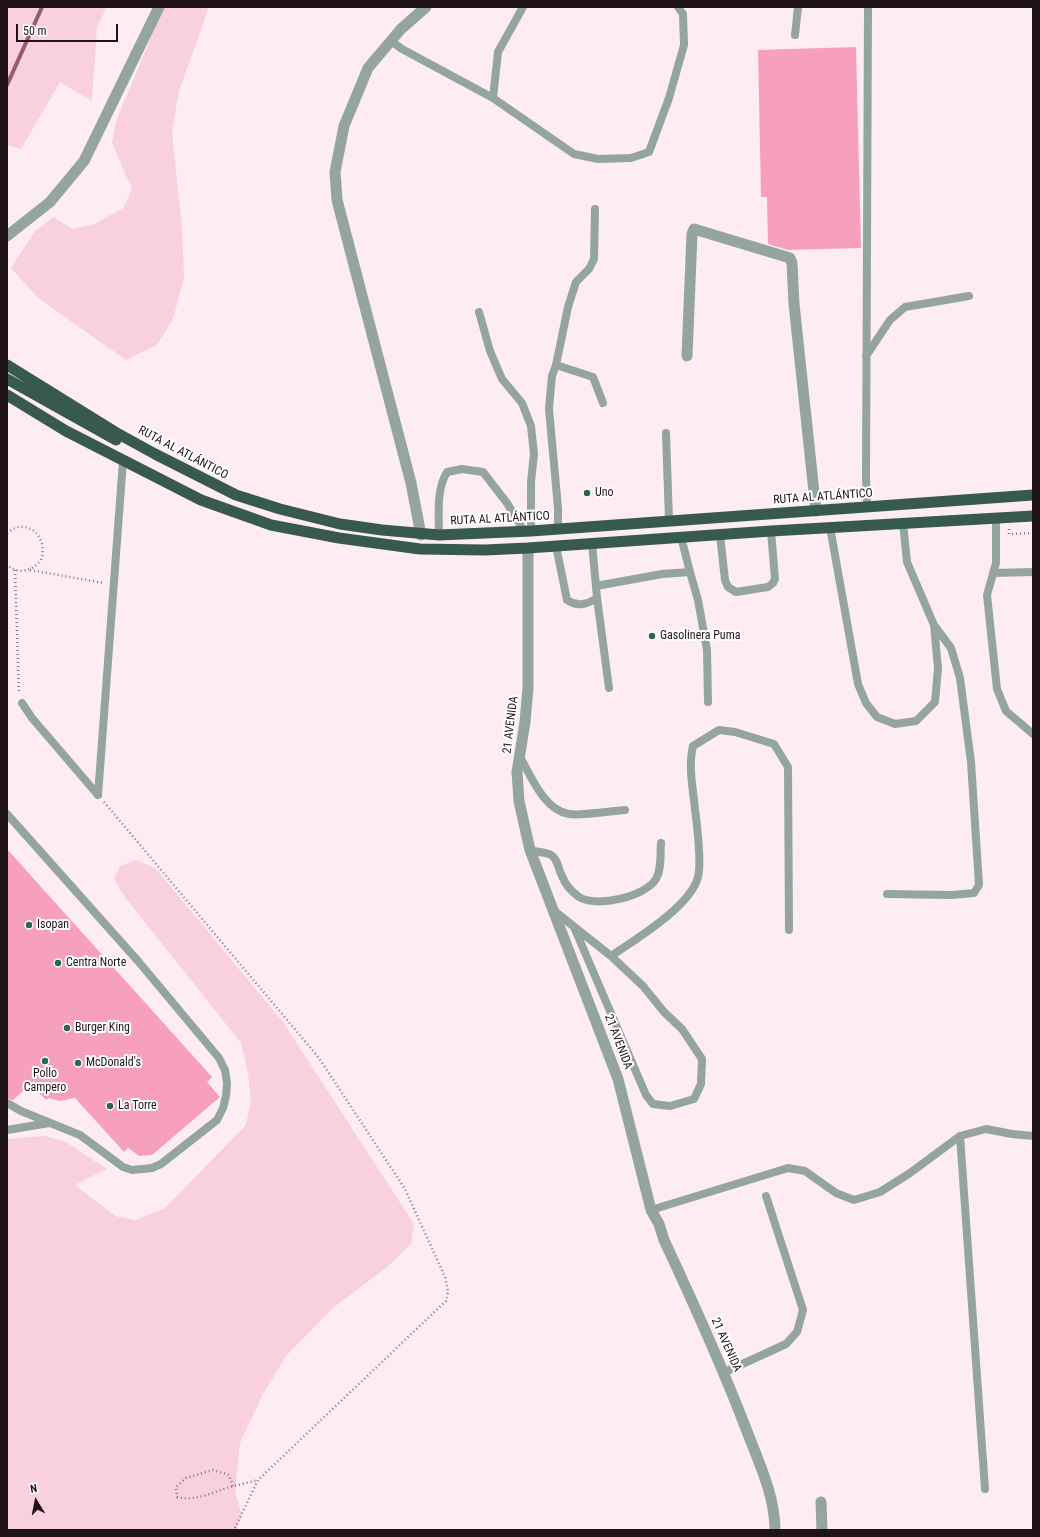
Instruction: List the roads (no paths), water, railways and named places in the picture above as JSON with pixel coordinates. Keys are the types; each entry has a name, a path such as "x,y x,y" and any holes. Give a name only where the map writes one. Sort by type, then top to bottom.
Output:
{"highway":[{"name":"RUTA AL ATLÁNTICO","path":"7,364 128,439 236,495 280,510 340,524 421,535 528,531 1033,495"},
{"path":"7,379 158,464 192,480 236,495"},
{"path":"7,395 66,431 201,500 271,525 339,538 420,549 485,550 528,548 830,527 1033,516"}],"street":[{"path":"7,236 50,202 84,161 160,7"},
{"path":"421,535 411,484 337,200 335,172 344,126 368,68 401,29 426,7"},
{"path":"688,356 692,234 694,229 790,258 792,263 794,304 816,511"},
{"name":"21 AVENIDA","path":"528,548 528,688 517,772 519,801 530,850 551,908 618,1079 651,1210 659,1224 664,1240 725,1372 763,1474 775,1511 775,1530"},
{"path":"821,1502 822,1530"}],"lane":[{"path":"493,98 498,52 522,7"},
{"path":"391,41 402,49 493,98 574,154 598,159 631,158 649,152 669,98 684,45 683,14 678,7"},
{"path":"795,35 798,7"},
{"path":"867,507 866,356 868,7"},
{"path":"558,529 558,508 549,409 552,376 556,365 568,307 576,282 589,269 594,259 595,209"},
{"path":"866,356 890,320 905,307 969,296"},
{"path":"479,312 490,351 502,379 522,403 531,426 534,454 528,531"},
{"path":"556,365 593,377 603,403"},
{"path":"666,433 669,521"},
{"path":"22,703 32,718 98,795 123,461"},
{"path":"439,535 441,482 446,472 462,469 483,472 528,531"},
{"path":"996,518 997,554 988,595 997,689 1006,711 1033,734"},
{"path":"887,894 967,894 974,893 979,885 971,762 960,678 951,648 934,625 908,562 903,523"},
{"path":"830,527 858,684 866,703 877,716 895,724 916,721 935,702 938,668 934,625"},
{"path":"720,535 725,580 728,587 736,592 768,587 773,584 771,531"},
{"path":"681,537 698,600 707,650 708,702"},
{"path":"592,543 597,598 609,688"},
{"path":"556,546 567,600 572,604 582,604 597,598"},
{"path":"596,586 662,574 690,572"},
{"path":"993,573 1033,572"},
{"path":"611,956 652,928 685,900 698,877 698,839 690,761 693,746 719,730 735,732 774,744 788,767 789,930"},
{"path":"520,757 545,798 556,809 569,815 625,810"},
{"path":"7,814 138,961 219,1058 225,1070 227,1083 223,1108 217,1120 161,1164 152,1168 137,1170 123,1167 80,1136 21,1112 9,1104"},
{"path":"530,850 550,855 557,862 562,876 570,889 580,898 600,902 621,898 643,891 655,880 661,861 661,843"},
{"path":"551,908 611,956 643,986 664,1012 682,1029 702,1059 701,1084 694,1099 670,1106 654,1104 646,1095 574,927"},
{"path":"7,1130 49,1123"},
{"path":"651,1210 788,1168 805,1171 836,1193 854,1200 880,1192 910,1173 960,1136 986,1128 1012,1134 1033,1136"},
{"path":"960,1136 984,1488"},
{"path":"725,1372 786,1344 797,1332 803,1310 766,1196"}],"waterway":[{"path":"7,85 42,7"}],"place":[{"name":"Uno","path":"587,493"},
{"name":"Gasolinera Puma","path":"652,636"},
{"name":"Isopan","path":"29,925"},
{"name":"Centra Norte","path":"58,963"},
{"name":"Burger King","path":"67,1028"},
{"name":"Pollo Campero","path":"45,1061"},
{"name":"McDonald's","path":"78,1063"},
{"name":"La Torre","path":"110,1106"}]}
